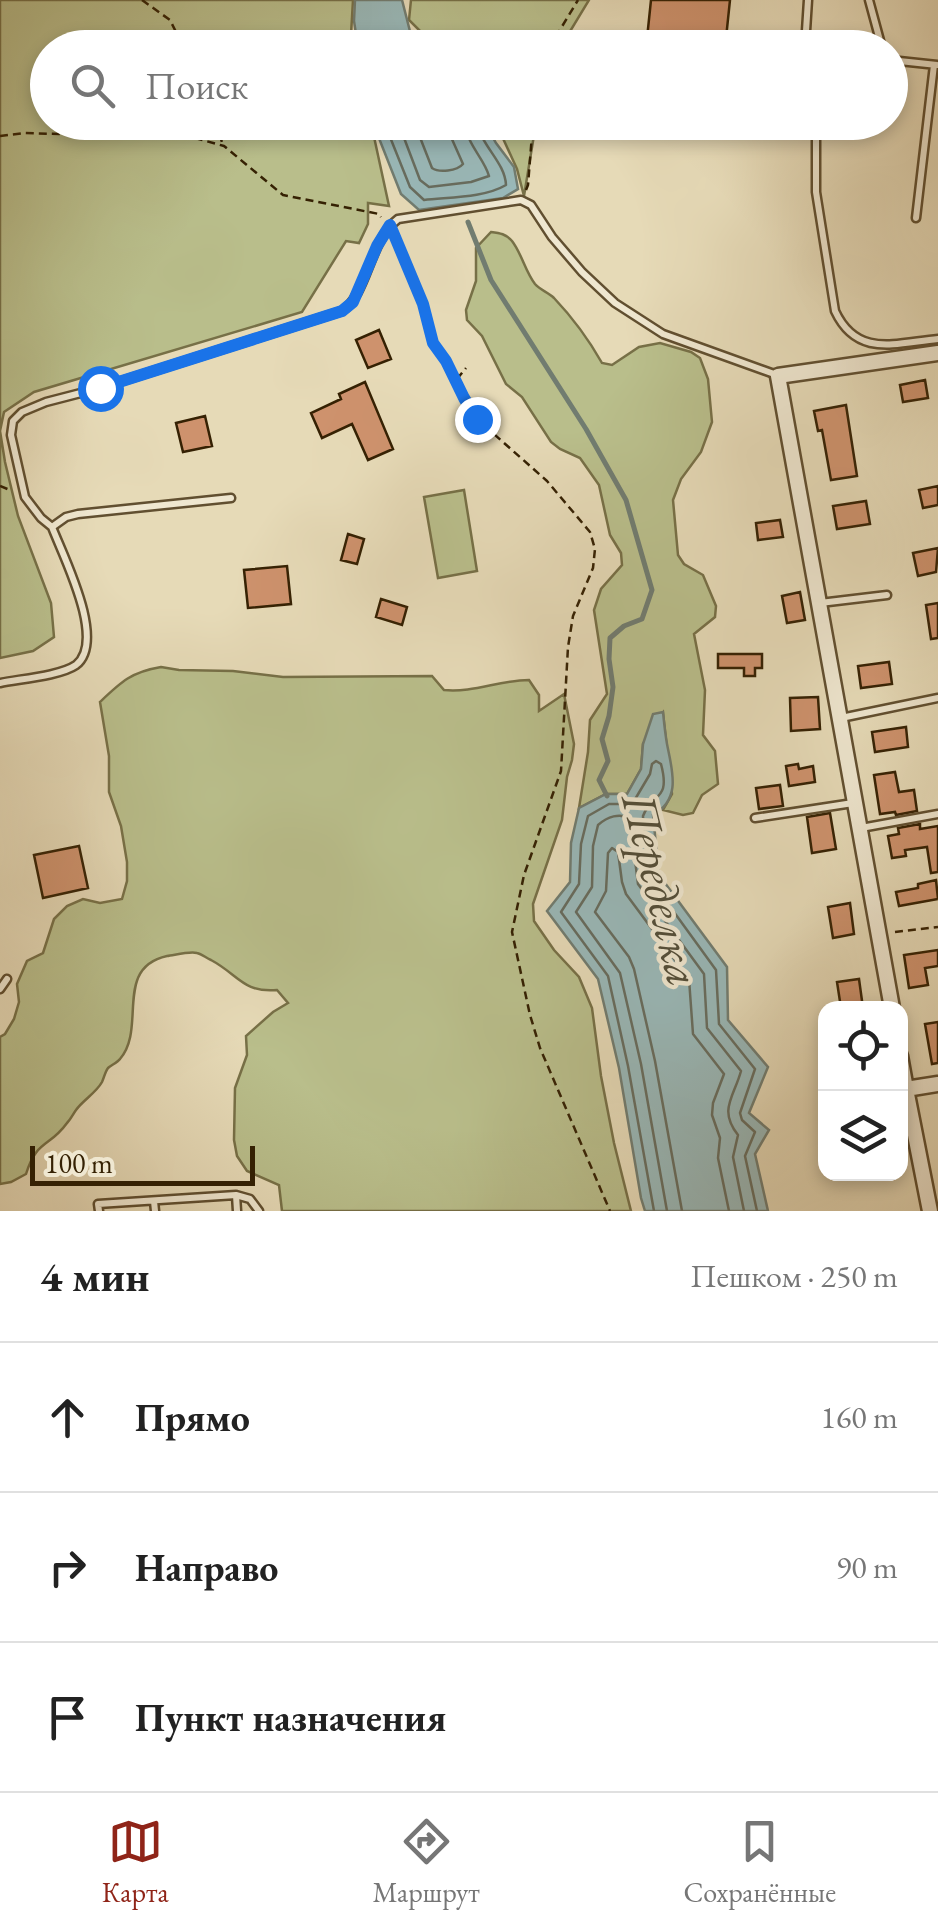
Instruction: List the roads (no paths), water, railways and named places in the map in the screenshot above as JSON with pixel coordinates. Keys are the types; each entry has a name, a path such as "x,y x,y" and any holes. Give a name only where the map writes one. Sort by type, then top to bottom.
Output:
{"street":[{"path":"891,1001 778,376 938,353"},
{"path":"908,1088 938,1084"},
{"path":"907,1091 930,1211"}],"lane":[{"path":"806,30 808,0"},
{"path":"869,0 877,30"},
{"path":"908,62 936,65 916,218"},
{"path":"816,140 816,192 835,311 843,329 869,344 938,339"},
{"path":"0,683 78,664 88,645 85,613 52,526 26,497 11,434 14,421 22,412 46,402 342,311 353,302 377,246 398,219 521,200 531,205 552,238 615,303 663,334 778,376"},
{"path":"52,526 78,514 231,498"},
{"path":"819,603 887,596"},
{"path":"840,718 938,698"},
{"path":"755,818 855,803"},
{"path":"859,828 938,814"},
{"path":"0,989 8,979"},
{"path":"236,1195 237,1211"},
{"path":"99,1211 98,1204 236,1195 250,1199 260,1211"},
{"path":"184,1199 185,1211"},
{"path":"154,1201 155,1211"}],"water":[{"path":"355,0 402,0 410,30 355,30"},
{"path":"380,140 494,140 514,167 518,189 503,198 419,210 401,194"},
{"path":"663,712 673,783 668,801 653,815 659,875 727,967 728,1020 768,1067 749,1113 769,1130 755,1154 768,1211 645,1211 598,979 547,911 570,882 571,843 579,808 606,794 627,794 641,769 643,744 653,714"}],"waterway":[{"name":"Переделка","path":"468,222 491,280 586,429 626,500 652,590 642,619 624,626 610,638 613,687 602,739 608,761 599,780 607,796"}]}
